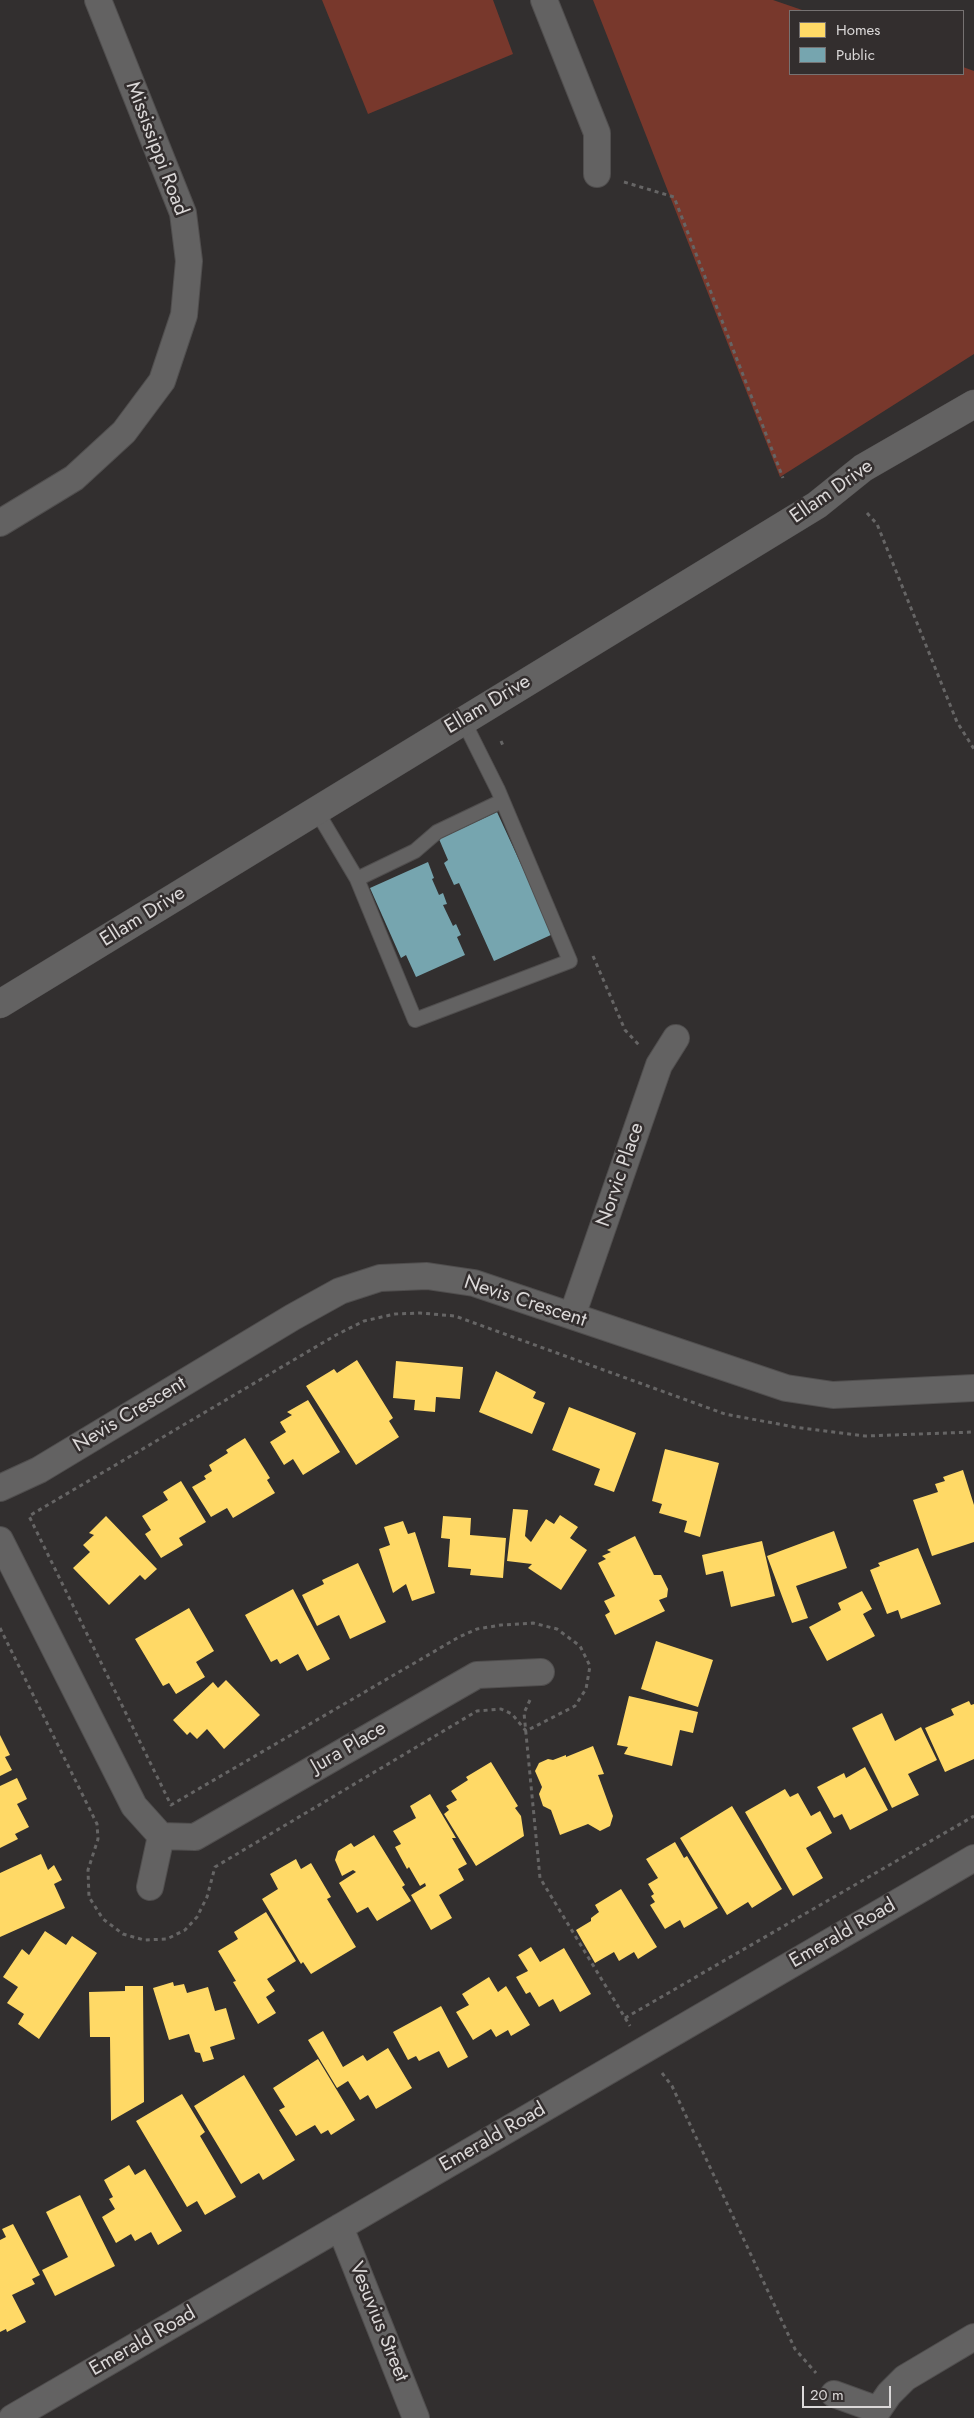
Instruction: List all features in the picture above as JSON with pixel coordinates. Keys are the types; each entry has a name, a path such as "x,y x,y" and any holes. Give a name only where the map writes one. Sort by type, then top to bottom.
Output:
{"street":[{"name":"Mississippi Road","path":"0,523 74,478 124,432 162,381 184,315 189,261 183,213 98,0"},
{"path":"544,0 596,133 597,174"},
{"name":"Ellam Drive","path":"0,1004 817,505 863,468 974,404"},
{"name":"Norvic Place","path":"572,1316 659,1065 676,1038"},
{"name":"Nevis Crescent","path":"0,1488 39,1470 293,1316 340,1291 380,1278 427,1276 474,1282 786,1388 833,1395 974,1388"},
{"path":"0,1540 134,1806 161,1836 150,1887"},
{"name":"Jura Place","path":"161,1836 195,1837 477,1675 541,1672"},
{"name":"Emerald Road","path":"12,2418 974,1858"},
{"name":"Vesuvius Street","path":"340,2227 416,2418"},
{"path":"834,2394 877,2414 889,2394 905,2378 974,2336"}],"lane":[{"path":"316,810 356,879 415,1020 570,961 502,800 463,720"},
{"path":"356,879 415,851 437,832 502,800"}],"path":[{"path":"597,174 674,197 783,478"},
{"path":"868,513 877,524 957,722 974,749"},
{"path":"0,1628 97,1824 98,1839 88,1870 89,1896 103,1919 123,1934 144,1940 167,1939 185,1930 197,1917 207,1897 215,1867 477,1711 500,1709 512,1714 526,1731 575,1706 586,1689 590,1666 580,1646 556,1629 533,1623 478,1629 459,1637 171,1805 29,1516 336,1335 364,1321 395,1314 420,1313 455,1316 724,1414 794,1427 865,1436 974,1432"},
{"path":"625,2018 974,1816"}],"shaded area":[{"path":"322,0 493,0 513,54 368,114"},
{"path":"593,0 773,0 802,10 789,10 789,75 964,75 964,67 974,71 974,354 780,477"}],"building: Homes":[{"path":"357,1360 393,1418 389,1421 399,1437 356,1465 306,1386 334,1369 337,1373"},
{"path":"396,1361 463,1367 460,1399 436,1397 435,1412 414,1410 415,1400 393,1398"},
{"path":"496,1371 536,1392 533,1398 545,1403 532,1434 479,1412"},
{"path":"308,1400 340,1452 303,1475 293,1459 284,1465 270,1442 286,1432 280,1422 292,1415 287,1412"},
{"path":"569,1407 636,1433 614,1492 594,1485 600,1469 552,1450"},
{"path":"245,1438 270,1478 267,1480 275,1493 233,1518 227,1508 211,1517 192,1487 206,1479 204,1476 212,1471 209,1465 228,1453 226,1450"},
{"path":"665,1449 719,1463 700,1537 684,1532 687,1521 659,1513 662,1504 652,1501"},
{"path":"963,1470 974,1505 974,1542 932,1556 913,1500 938,1492 935,1484 945,1481 943,1477"},
{"path":"181,1481 206,1522 179,1538 183,1545 161,1558 145,1534 151,1530 142,1516 168,1500 163,1492"},
{"path":"513,1509 528,1510 525,1536 531,1542 546,1519 554,1524 560,1515 578,1527 570,1538 587,1550 561,1590 528,1568 532,1564 507,1561"},
{"path":"106,1516 157,1569 145,1580 140,1575 109,1605 73,1568 90,1552 83,1545 94,1535 89,1533"},
{"path":"443,1516 471,1518 470,1535 506,1538 503,1578 470,1575 471,1569 448,1567 450,1539 441,1538"},
{"path":"403,1521 408,1534 415,1532 435,1593 412,1601 406,1584 393,1593 379,1549 390,1545 384,1527"},
{"path":"834,1531 847,1568 796,1586 808,1618 792,1623 767,1556"},
{"path":"635,1536 654,1575 661,1575 668,1589 667,1597 659,1600 665,1611 615,1635 605,1615 610,1612 604,1601 615,1596 598,1563 606,1559 602,1556 611,1552 607,1550"},
{"path":"762,1541 775,1596 731,1607 723,1571 706,1575 702,1555"},
{"path":"918,1548 941,1604 901,1619 898,1610 887,1614 870,1570 880,1566 878,1563"},
{"path":"358,1563 386,1622 350,1639 339,1615 317,1626 302,1595 324,1584 322,1580"},
{"path":"293,1589 330,1659 307,1671 298,1654 280,1664 277,1659 271,1662 245,1615"},
{"path":"862,1591 872,1609 863,1614 875,1636 827,1661 809,1627 841,1610 838,1603"},
{"path":"189,1608 214,1651 196,1662 205,1677 176,1694 169,1683 163,1686 135,1639"},
{"path":"656,1641 713,1660 698,1707 641,1689"},
{"path":"226,1680 260,1715 224,1749 207,1729 197,1739 190,1732 187,1735 173,1720 213,1682 218,1688"},
{"path":"629,1696 698,1712 693,1733 680,1730 672,1766 624,1754 628,1747 617,1745"},
{"path":"969,1701 971,1705 974,1704 974,1759 945,1772 925,1728 954,1715 951,1709"},
{"path":"882,1713 895,1741 921,1727 937,1760 908,1774 919,1795 892,1808 852,1728"},
{"path":"0,1735 10,1755 5,1757 12,1770 0,1776"},
{"path":"593,1746 604,1774 598,1775 613,1816 610,1826 600,1831 588,1824 560,1835 551,1810 543,1806 539,1794 542,1787 535,1771 539,1763 548,1759 553,1760 566,1755 566,1757"},
{"path":"491,1762 518,1806 515,1808 521,1816 524,1836 476,1866 444,1814 449,1810 446,1806 457,1800 451,1791 468,1780 466,1777"},
{"path":"865,1767 888,1810 850,1830 842,1814 834,1818 817,1787 844,1773 846,1778"},
{"path":"17,1778 27,1799 17,1804 29,1827 15,1834 18,1839 0,1848 0,1786"},
{"path":"785,1789 790,1797 798,1793 811,1816 820,1811 832,1833 806,1848 823,1878 793,1896 745,1812"},
{"path":"430,1794 456,1838 452,1838 467,1864 458,1869 464,1880 439,1895 452,1918 431,1930 411,1895 426,1886 425,1883 420,1886 409,1867 407,1869 395,1847 401,1844 393,1831 416,1818 410,1806"},
{"path":"732,1806 782,1889 752,1908 748,1902 727,1915 680,1838"},
{"path":"374,1835 405,1885 402,1887 411,1901 377,1921 368,1907 357,1913 339,1883 356,1872 353,1870 342,1876 335,1860 338,1851 351,1843 354,1847"},
{"path":"675,1842 684,1858 687,1856 718,1908 684,1928 680,1920 665,1929 650,1905 655,1902 651,1896 654,1894 648,1884 658,1878 646,1859"},
{"path":"41,1854 48,1870 54,1865 62,1880 54,1884 65,1908 0,1937 0,1873"},
{"path":"296,1859 301,1869 311,1863 331,1897 327,1899 356,1947 311,1974 303,1962 301,1964 262,1899 278,1889 270,1874"},
{"path":"621,1889 657,1947 638,1959 634,1952 619,1961 614,1952 595,1963 576,1930 591,1921 591,1918 599,1912 595,1905"},
{"path":"266,1912 296,1961 267,1979 275,1991 266,1997 276,2013 258,2024 233,1982 236,1981 218,1951 238,1939 234,1932"},
{"path":"45,1931 66,1945 72,1936 97,1953 39,2039 18,2024 24,2014 7,2003 18,1987 3,1977 22,1949 29,1955"},
{"path":"531,1947 540,1962 564,1948 591,1994 560,2012 553,1999 539,2007 530,1992 526,1994 516,1977 528,1971 518,1955"},
{"path":"489,1977 498,1992 506,1986 530,2025 511,2036 508,2030 496,2037 491,2029 473,2040 456,2012 469,2005 462,1994"},
{"path":"173,1982 174,1986 184,1984 187,1993 208,1987 215,2011 226,2008 235,2039 210,2047 214,2059 203,2062 200,2053 195,2052 189,2034 169,2040 153,1988"},
{"path":"125,1986 143,1986 144,2102 111,2121 110,2037 90,2037 89,1992 125,1991"},
{"path":"441,2006 468,2057 448,2068 439,2051 419,2061 416,2056 408,2060 393,2032"},
{"path":"323,2031 343,2067 363,2055 367,2061 388,2048 412,2088 376,2109 368,2095 360,2100 348,2081 337,2088 308,2040"},
{"path":"318,2059 355,2120 331,2135 328,2130 321,2134 315,2125 296,2136 279,2110 285,2107 273,2088"},
{"path":"244,2075 295,2160 263,2180 259,2173 241,2184 194,2106"},
{"path":"182,2094 205,2132 200,2136 236,2197 205,2215 197,2201 187,2207 136,2121"},
{"path":"129,2165 135,2175 145,2169 182,2231 158,2245 151,2232 135,2241 131,2234 116,2243 102,2217 115,2209 109,2199 113,2197 104,2180"},
{"path":"80,2195 115,2266 55,2296 42,2270 68,2257 46,2212"},
{"path":"13,2224 40,2275 32,2279 35,2284 12,2295 26,2322 7,2332 6,2329 0,2332 0,2240 6,2237 2,2229"}],"building: Public":[{"path":"497,812 553,934 494,961 459,883 454,885 444,863 448,860 439,839"},
{"path":"428,862 434,878 432,879 439,895 443,893 447,904 443,905 453,926 456,924 461,935 457,937 465,955 416,977 406,955 401,958 370,888"}]}
